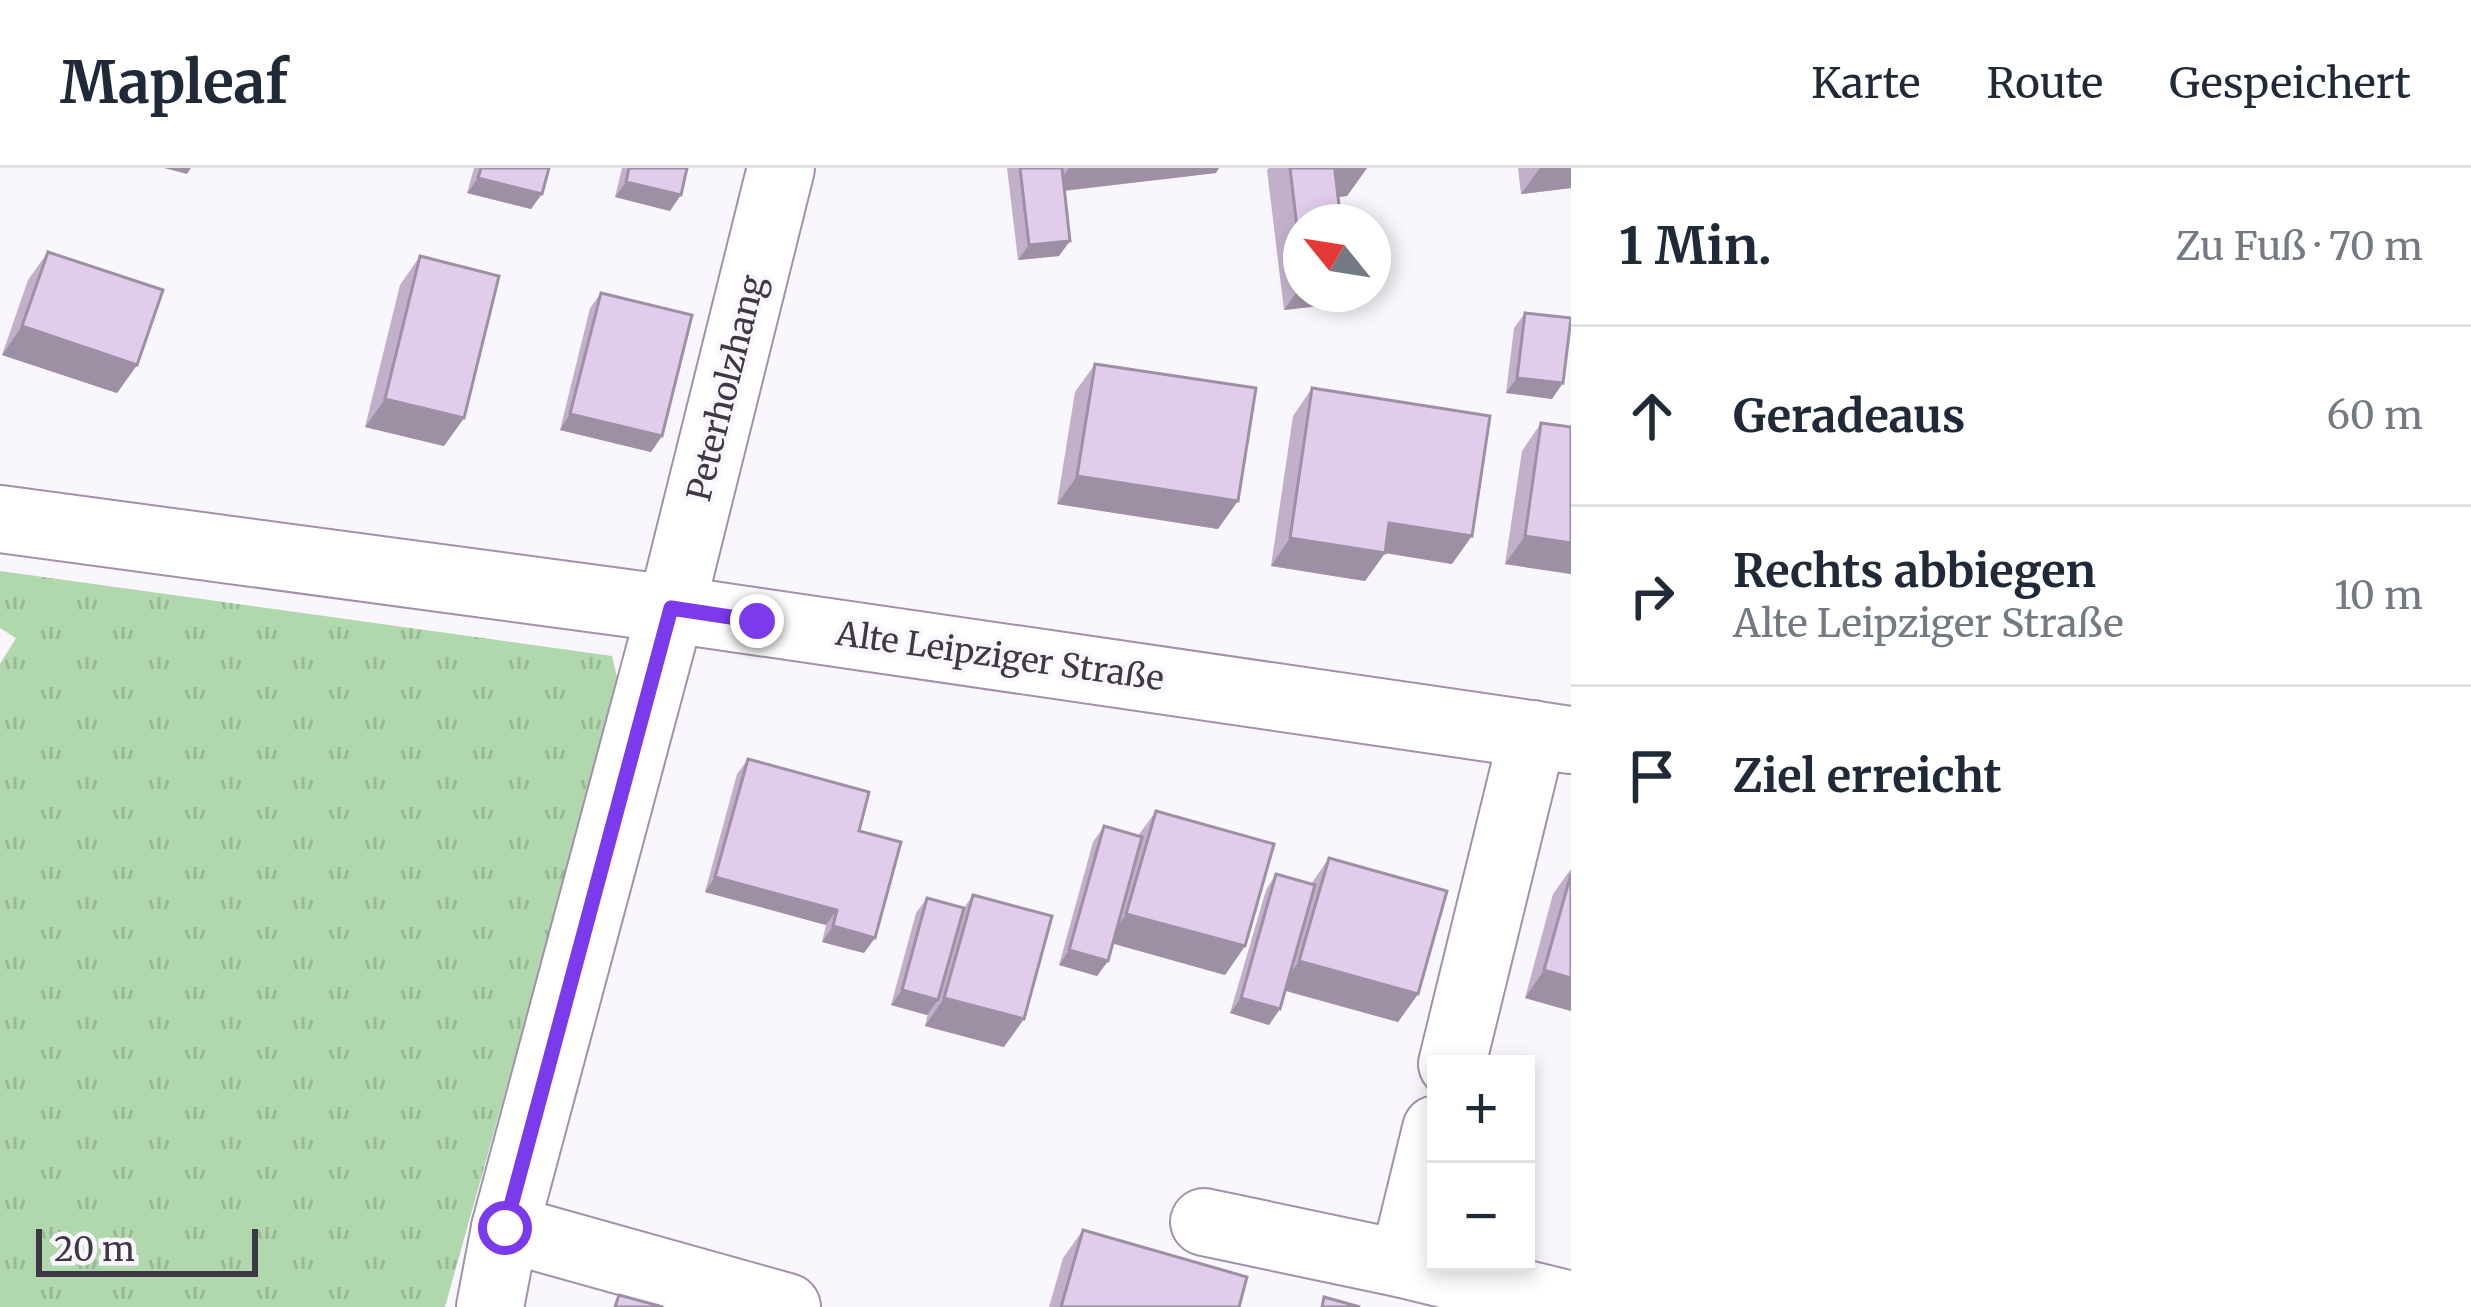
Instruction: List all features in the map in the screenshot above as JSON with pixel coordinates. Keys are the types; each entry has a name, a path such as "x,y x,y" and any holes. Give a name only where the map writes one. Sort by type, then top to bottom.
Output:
{"street":[{"name":"Peterholzhang","path":"490,1307 505,1228 671,608 781,168"},
{"name":"Alte Leipziger Straße","path":"0,519 671,608 1552,737"},
{"path":"1455,1055 1552,737"},
{"path":"1403,1264 1428,1163"},
{"path":"1204,1222 1571,1305"},
{"path":"505,1228 787,1307"}],"green space":[{"path":"0,571 612,656 619,686 445,1307 0,1307 0,664 16,638 0,628"}],"building":[{"path":"481,168 549,168 542,194 478,178"},
{"path":"629,168 687,168 681,195 626,182"},
{"path":"1020,168 1062,168 1070,241 1029,245"},
{"path":"1290,168 1365,168 1335,171 1339,204 1294,204"},
{"path":"48,252 163,290 137,365 22,326"},
{"path":"420,256 499,276 464,418 385,399"},
{"path":"601,293 692,315 662,436 570,414"},
{"path":"1525,313 1571,318 1563,383 1517,378"},
{"path":"1095,364 1256,388 1238,501 1077,476"},
{"path":"1312,388 1490,416 1472,536 1389,523 1385,553 1290,538"},
{"path":"1541,423 1571,427 1571,543 1525,536"},
{"path":"748,759 869,792 859,831 901,842 875,938 833,926 837,910 715,877"},
{"path":"1156,811 1274,844 1245,946 1126,914"},
{"path":"1104,826 1142,837 1108,961 1069,950"},
{"path":"1329,858 1447,891 1418,994 1299,961"},
{"path":"1276,874 1315,885 1280,1009 1241,998"},
{"path":"1571,874 1571,978 1544,970"},
{"path":"973,895 1052,916 1024,1019 944,998"},
{"path":"927,898 964,908 938,1000 902,990"},
{"path":"1083,1230 1247,1277 1239,1307 1061,1307"},
{"path":"619,1295 663,1307 615,1307"},
{"path":"1324,1297 1360,1307 1322,1307"}],"route":[{"path":"505,1228 671,608 757,621"}]}
